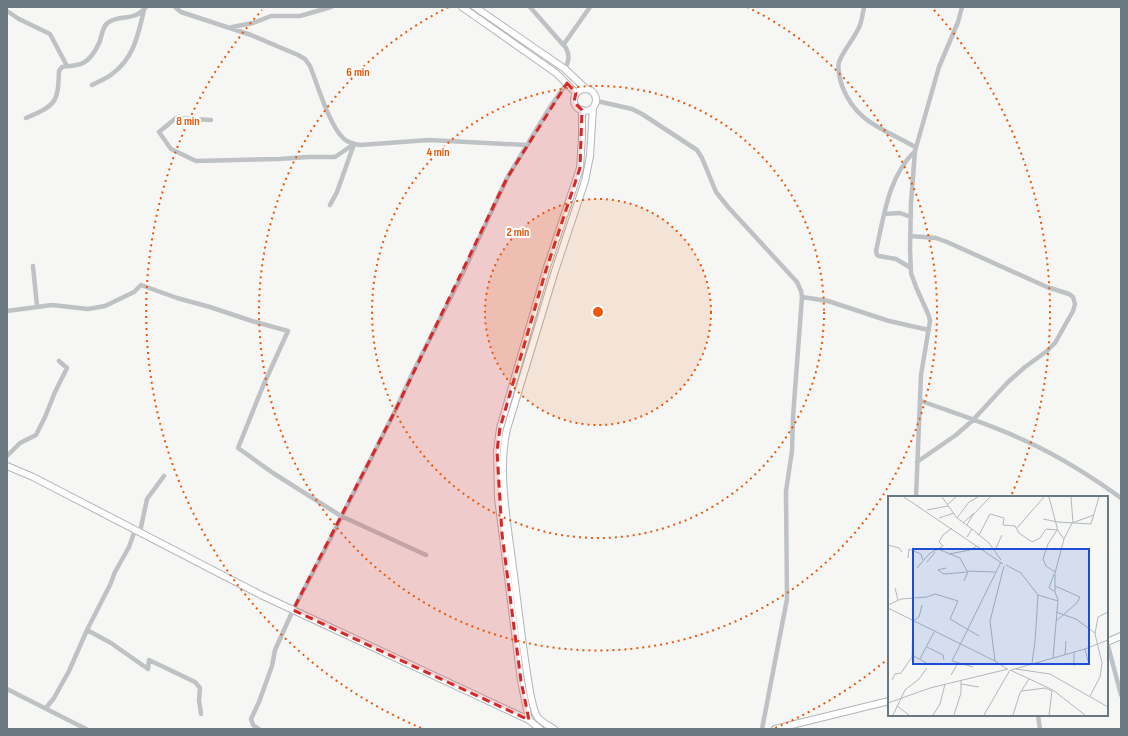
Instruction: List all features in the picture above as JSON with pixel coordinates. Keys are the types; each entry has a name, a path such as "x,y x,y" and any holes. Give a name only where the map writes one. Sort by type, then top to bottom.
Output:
{"street":[{"path":"175,7 182,12 230,28 298,55 305,60 310,66 335,127 344,139 354,144 429,140 526,145"},
{"path":"230,28 253,23 271,16 300,16 331,7"},
{"path":"462,7 556,73 576,93"},
{"path":"475,7 565,69 586,89 594,92 597,100 593,108 590,156 585,181 552,279 507,429 503,451 509,533 531,697 536,716 543,723 554,729"},
{"path":"530,7 564,44 569,55 569,61 565,69"},
{"path":"564,44 590,7"},
{"path":"864,7 860,25 840,62 838,70 841,84 848,100 855,110 868,121 915,149"},
{"path":"916,496 922,369 929,330 929,316 914,282 911,268 910,236 915,149 939,67 958,22 962,7"},
{"path":"26,118 39,112 54,102 59,92 59,71 62,67 78,65 90,58 100,42 103,29 108,22 137,15 145,9"},
{"path":"92,85 113,74 128,57 137,41 145,9"},
{"path":"7,11 19,19 50,34 67,66"},
{"path":"259,729 253,725 252,719 272,666 274,650 293,610 396,411 413,372 460,279 507,178 550,107 567,83"},
{"path":"586,89 576,93 574,102 577,107 582,110 588,111 593,108"},
{"path":"597,100 632,109 697,150 702,158 716,192 728,207 781,263 797,282 801,291 802,297 794,401 792,451 786,492 787,599 762,729"},
{"path":"530,720 521,681 502,534 498,498 497,451 500,428 546,270 580,168 582,110"},
{"path":"212,120 176,118 159,132 171,149 196,161 263,160 308,156 335,157 354,144"},
{"path":"330,205 337,192 354,144"},
{"path":"911,268 896,259 877,255 876,251 891,188 903,164 915,149"},
{"path":"884,214 900,213 911,218"},
{"path":"910,236 936,238 947,242 1047,287 1069,294 1073,297 1075,304 1073,311 1055,343 1008,382 973,420 956,435 917,462"},
{"path":"34,266 37,306"},
{"path":"7,311 52,305 88,309 105,306 134,292 141,285 252,321 288,330 238,448 341,516 426,555"},
{"path":"802,297 828,301 889,321 929,330"},
{"path":"7,456 20,443 36,435 67,368 59,360"},
{"path":"921,402 1015,436 1045,450 1090,476 1121,498"},
{"path":"7,466 33,476 254,592 530,720 540,729"},
{"path":"46,708 54,698 69,671 115,572 138,531 147,499 164,476"},
{"path":"87,630 123,651 148,669 149,660 195,682 200,688 199,700 201,714"},
{"path":"1108,642 1121,636"},
{"path":"1108,646 1121,695"},
{"path":"7,689 86,729"},
{"path":"775,729 888,701"},
{"path":"1038,716 1040,729"}],"highlighted area":[{"path":"567,83 576,93 574,102 582,110 580,168 546,270 500,428 497,451 502,534 521,681 529,720 293,610 395,411 507,178"}]}
